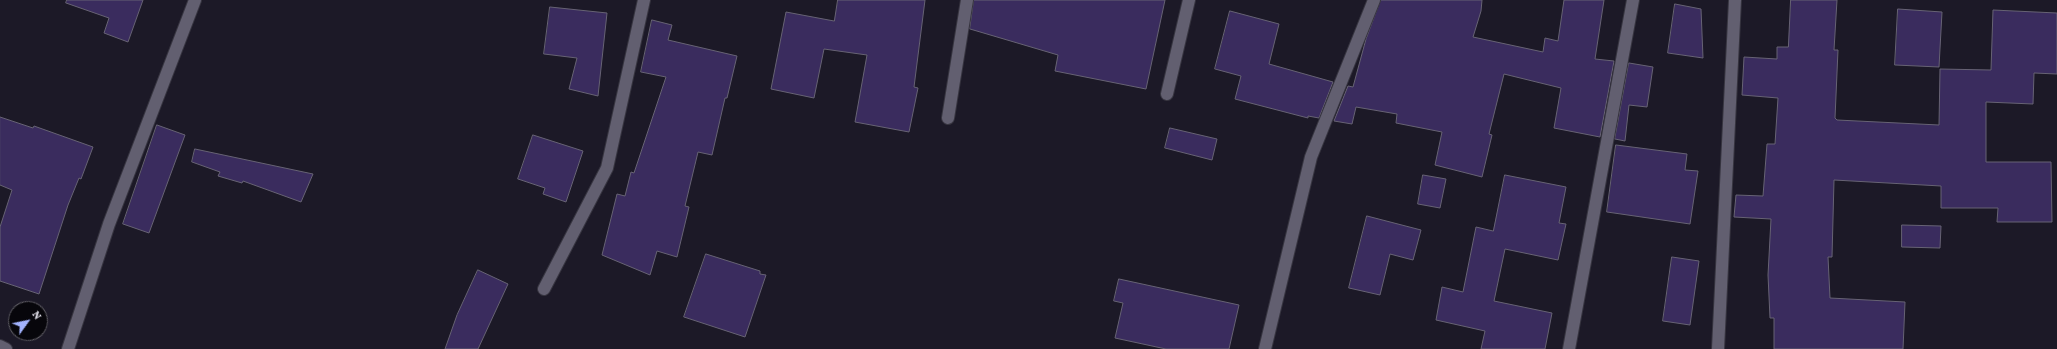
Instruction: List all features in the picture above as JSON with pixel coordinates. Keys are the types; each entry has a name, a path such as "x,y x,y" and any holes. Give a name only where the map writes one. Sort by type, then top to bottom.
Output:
{"street":[{"path":"68,349 109,224 195,0"},
{"path":"544,289 607,168 644,0"},
{"path":"948,118 967,0"},
{"path":"1167,94 1189,0"},
{"path":"1265,349 1311,157 1374,0"},
{"path":"1569,349 1633,0"},
{"path":"1718,349 1735,0"},
{"path":"0,346 6,349"}],"building":[{"path":"67,0 143,0 128,42 104,33 109,18 66,3"},
{"path":"838,0 925,0 914,87 918,88 909,132 855,122 867,55 824,49 814,98 771,89 786,12 834,21"},
{"path":"974,0 1165,0 1146,89 1055,71 1058,55 970,29"},
{"path":"1381,0 1482,0 1481,11 1473,37 1543,52 1545,38 1558,41 1564,0 1604,0 1595,59 1614,61 1600,137 1554,128 1561,88 1504,74 1489,134 1492,135 1482,177 1435,165 1442,132 1396,123 1397,114 1356,107 1352,124 1334,121 1348,86 1353,87 1366,39"},
{"path":"1791,0 1837,0 1834,50 1838,50 1835,118 1837,120 1939,125 1940,69 1991,70 1993,10 2057,13 2057,74 2034,73 2033,104 1986,102 1986,162 2051,162 2052,222 1997,222 1998,208 1941,208 1941,186 1834,180 1832,257 1828,257 1830,298 1905,302 1903,349 1774,349 1774,318 1770,318 1768,275 1771,219 1734,217 1736,195 1763,196 1767,144 1775,144 1778,98 1742,95 1744,57 1777,59 1777,47 1788,47"},
{"path":"1675,4 1701,9 1703,58 1668,53"},
{"path":"550,7 607,13 598,96 569,89 577,58 544,54"},
{"path":"1898,9 1942,12 1939,67 1895,65"},
{"path":"1230,11 1279,24 1269,64 1333,82 1319,118 1308,116 1308,118 1235,99 1241,76 1215,69"},
{"path":"652,20 672,25 668,40 737,56 727,98 725,98 712,155 698,152 685,206 689,207 677,257 657,251 650,275 602,255 617,194 625,196 631,172 634,173 666,77 641,72"},
{"path":"1629,63 1653,67 1647,107 1629,105 1625,141 1615,139"},
{"path":"0,117 33,128 34,126 93,147 81,179 79,178 68,205 39,294 0,281 0,227 12,190 0,185"},
{"path":"157,125 185,135 149,233 123,224"},
{"path":"1170,128 1217,139 1212,160 1165,148"},
{"path":"533,135 583,151 566,202 543,194 545,188 518,179"},
{"path":"1616,145 1687,154 1685,170 1698,171 1690,224 1607,212"},
{"path":"195,149 313,174 301,202 243,181 242,183 218,176 220,172 192,162"},
{"path":"1423,175 1446,179 1440,208 1418,204"},
{"path":"1505,175 1566,187 1559,223 1566,224 1558,260 1505,249 1494,301 1552,313 1545,349 1481,349 1485,331 1436,320 1442,287 1463,292 1476,227 1493,231"},
{"path":"1367,216 1421,230 1413,260 1390,254 1380,295 1349,288"},
{"path":"1902,225 1941,226 1940,248 1902,247"},
{"path":"706,254 760,271 760,274 766,275 745,337 684,317"},
{"path":"1672,257 1699,261 1690,325 1663,321"},
{"path":"478,270 508,284 478,349 445,349 457,315"},
{"path":"1119,279 1239,305 1229,349 1166,349 1115,338 1123,303 1114,301"}]}
